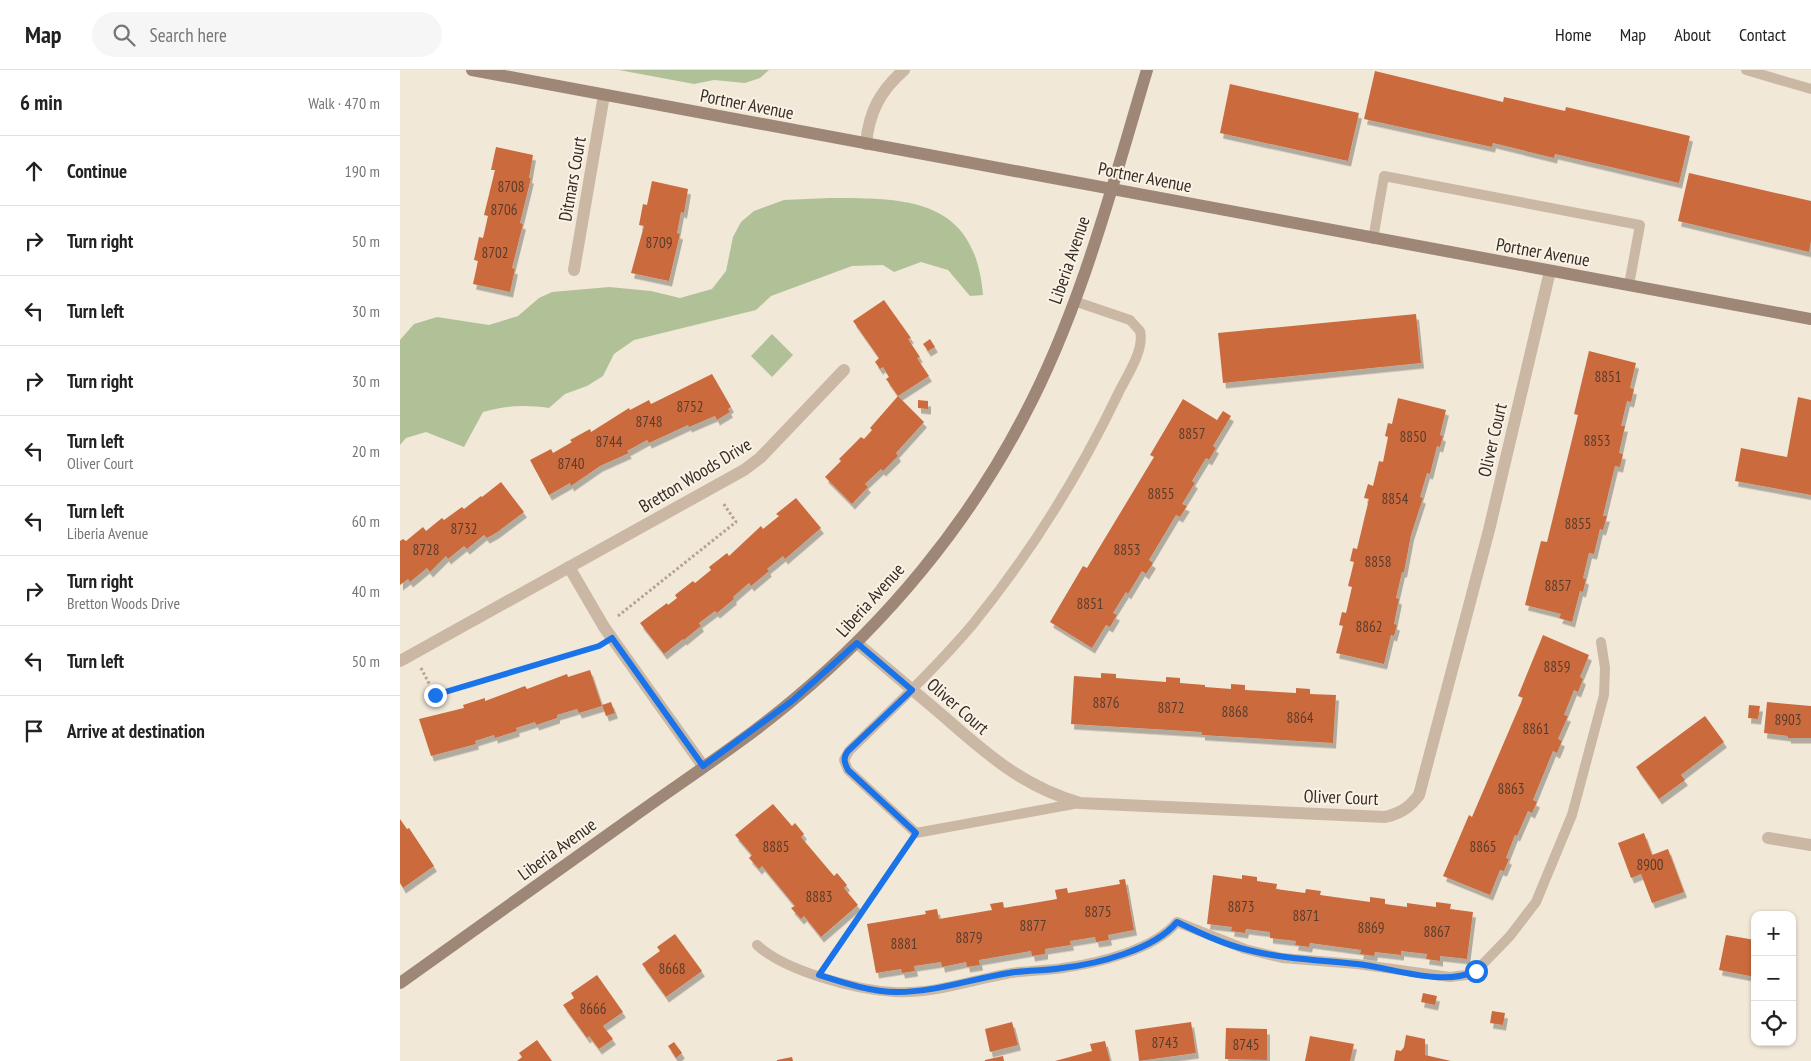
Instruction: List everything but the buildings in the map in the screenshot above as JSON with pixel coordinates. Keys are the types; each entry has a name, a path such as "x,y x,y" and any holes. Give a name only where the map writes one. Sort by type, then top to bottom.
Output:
{"street":[{"name":"Portner Avenue","path":"472,70 493,72 604,95 1811,319"},
{"path":"866,144 868,126 876,101 888,83 904,70"},
{"name":"Liberia Avenue","path":"400,983 792,701 857,643 900,596 948,536 988,480 1024,416 1057,348 1111,189 1147,70"},
{"name":"Ditmars Court","path":"574,270 604,95"},
{"name":"Oliver Court","path":"857,643 1000,765 1029,784 1060,797 1080,803 1385,817 1400,813 1410,807 1418,795 1489,530 1550,270"},
{"name":"Bretton Woods Drive","path":"400,661 714,487 760,458 844,370"},
{"path":"569,567 608,632 703,766"},
{"path":"1768,838 1811,845"}],"lane":[{"path":"1746,70 1811,90"},
{"path":"1374,239 1384,176 1640,225 1629,285"},
{"path":"1074,301 1115,314 1135,324 1142,337 1138,351 1114,402 1067,490 973,624 912,690 848,751 844,760 848,770 916,833 1080,803"},
{"path":"756,945 779,962 819,975 877,990 924,991 1008,973 1064,968 1101,960 1136,949 1155,940 1170,931 1177,922 1245,950 1282,958 1357,964 1428,975 1466,976 1476,971 1510,936 1536,902 1552,864 1572,814 1604,695 1605,668 1602,642"}],"path":[{"path":"413,653 435,695 599,646 608,632 736,522 714,487"},
{"path":"819,975 916,833"}],"green space":[{"path":"619,70 769,70 760,78 745,83 714,80 694,84"},
{"path":"829,198 885,200 910,203 933,210 952,222 967,239 977,263 983,295 970,296 948,270 921,262 894,272 883,265 852,266 771,296 756,310 634,340 614,354 603,376 587,386 565,394 549,408 516,406 483,412 464,447 426,432 406,438 400,445 400,340 414,324 437,317 489,325 518,316 539,298 552,292 609,287 651,291 680,298 712,289 726,271 733,237 741,222 754,211 784,200"},
{"path":"772,334 793,355 772,377 751,356"}],"route":[{"path":"435,695 599,646 612,638 703,766 792,701 857,643 912,690 848,751 845,755 845,765 848,770 916,833 819,975 862,988 895,992 924,991 970,983 1008,973 1064,968 1101,960 1136,949 1170,931 1177,922 1245,950 1282,958 1357,964 1450,977 1466,976 1476,971"}]}
